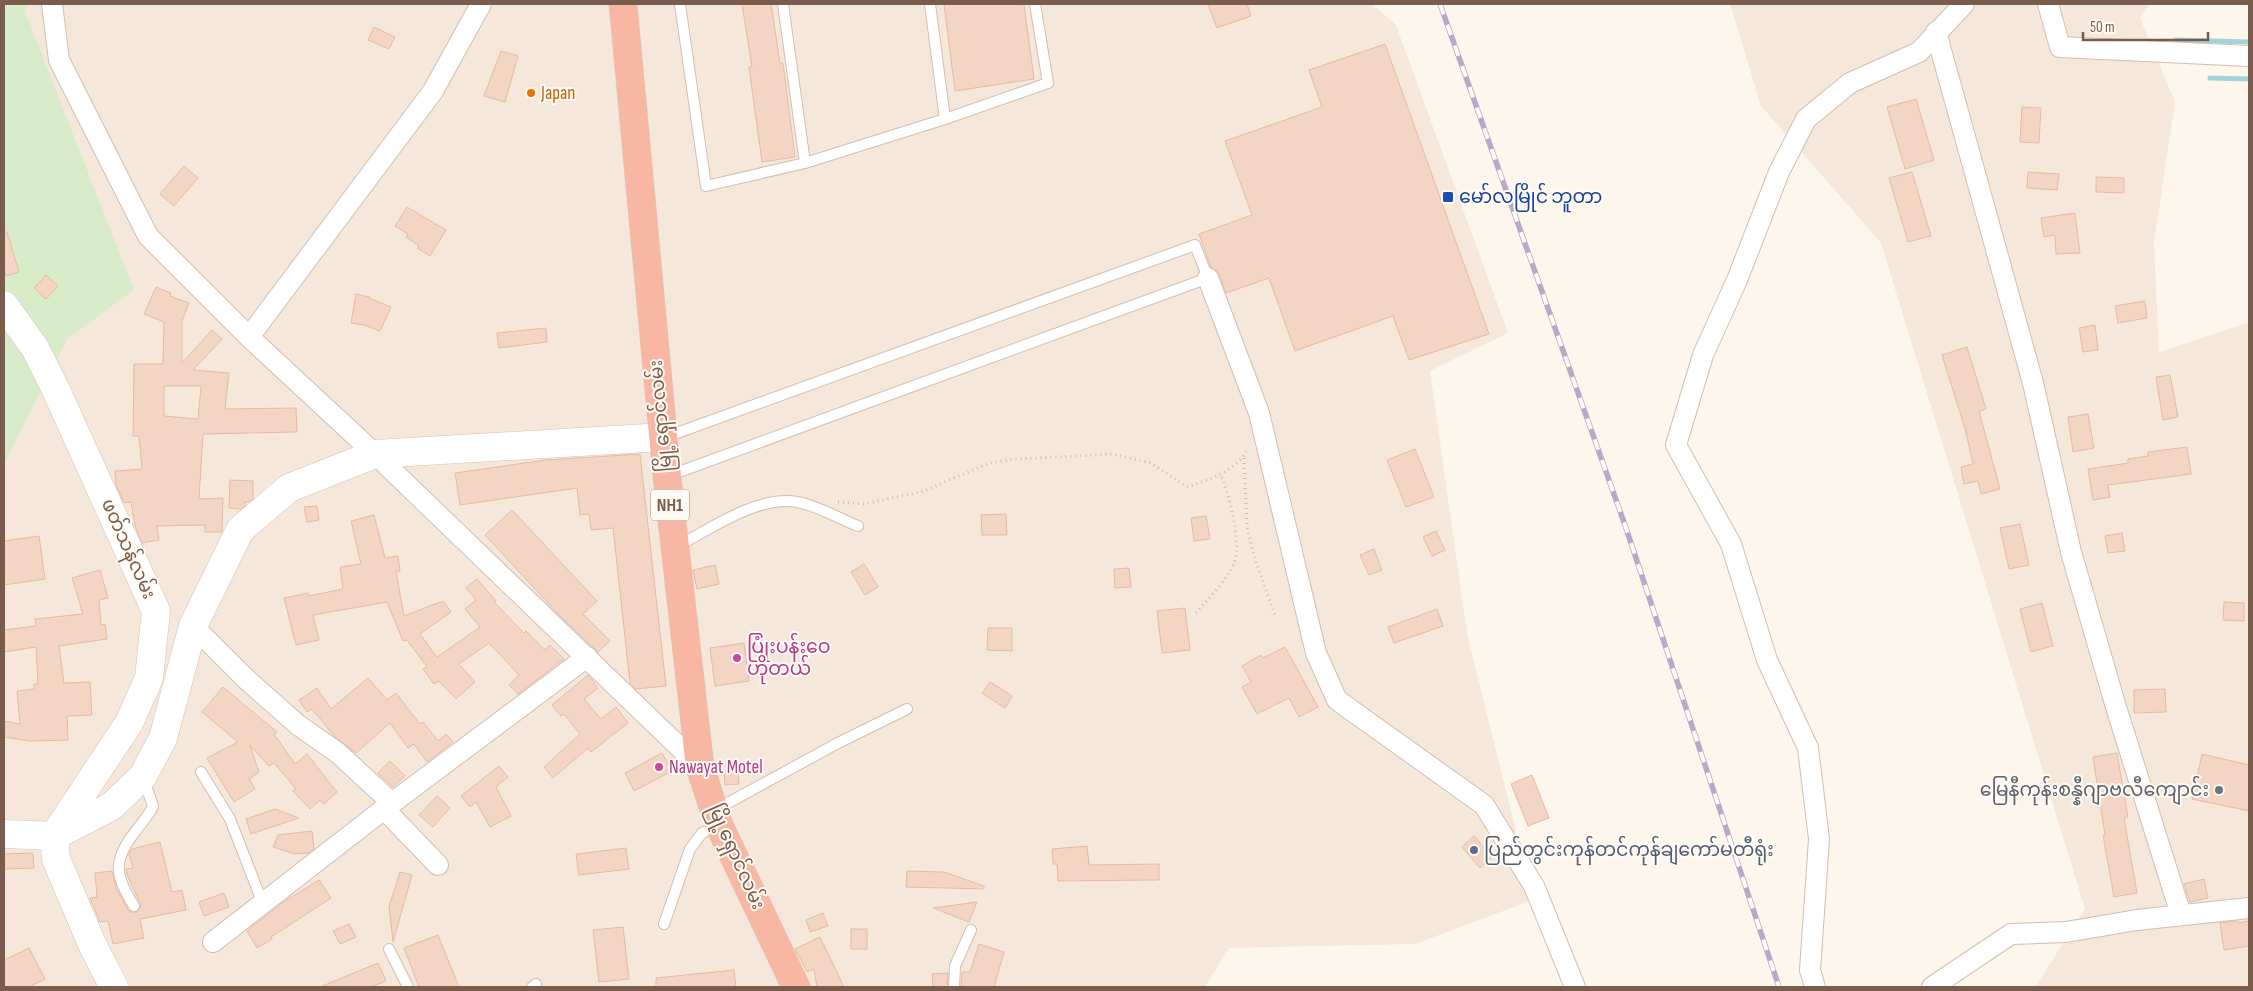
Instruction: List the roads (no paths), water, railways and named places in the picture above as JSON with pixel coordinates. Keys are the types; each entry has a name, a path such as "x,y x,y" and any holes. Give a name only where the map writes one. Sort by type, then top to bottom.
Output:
{"highway":[{"name":"မြို့ရှောင်လမ်း","path":"623,4 667,477 700,767 717,817 796,987"}],"main road":[{"name":"ဖတ်သန်လမ်း","path":"4,305 34,348 55,388 156,611 148,678 129,722 54,836"},
{"path":"4,834 54,836 112,806 143,776 163,738 193,626 240,530 289,488 376,454 664,437"},
{"path":"54,836 56,859 92,944 114,987"}],"street":[{"path":"52,4 59,60 148,236 249,337 376,454 700,767"},
{"path":"249,337 433,91 481,4"},
{"path":"1815,987 1810,970 1819,839 1808,748 1767,660 1731,544 1676,445 1703,355 1737,280 1779,172 1806,119 1850,83 1918,52 1964,4"},
{"path":"2048,4 2060,47 2249,56"},
{"path":"1936,32 2033,383 2071,552 2116,707 2181,915"},
{"path":"1208,278 1259,413 1316,653 1337,700 1484,805 1534,886 1575,987"},
{"path":"193,626 246,679 298,725 338,753 388,806 438,865"},
{"path":"213,942 388,806 587,657"},
{"path":"1932,987 2011,934 2066,932 2137,920 2249,908"}],"lane":[{"path":"680,4 706,186 806,163 946,120 1048,83 1035,4"},
{"path":"783,4 806,163"},
{"path":"930,4 946,120"},
{"path":"664,437 1195,245 1208,278 667,477"},
{"path":"675,547 749,509 775,500 798,502 858,526"},
{"path":"664,924 690,849 702,832 717,817 838,743 907,709"},
{"path":"201,772 230,819 263,904"},
{"path":"134,906 123,889 117,867 125,846 153,806 143,776"},
{"path":"954,987 955,966 971,930"},
{"path":"389,949 408,987"}],"waterway":[{"path":"2176,40 2249,42"},
{"path":"2210,78 2249,79"}],"railway":[{"path":"1440,4 1626,528 1779,987"}],"place":[{"name":"Japan","path":"531,93"},
{"name":"မော်လမြိုင် ဘူတာ","path":"1448,197"},
{"name":"ပြုံးပန်းဝေ ဟိုတယ်","path":"737,658"},
{"name":"Nawayat Motel","path":"659,767"},
{"name":"မြေနီကုန်းစန္နီဂျာဗလီကျောင်း","path":"2219,790"},
{"name":"ပြည်တွင်းကုန်တင်ကုန်ချကော်မတီရုံး","path":"1474,850"}]}
